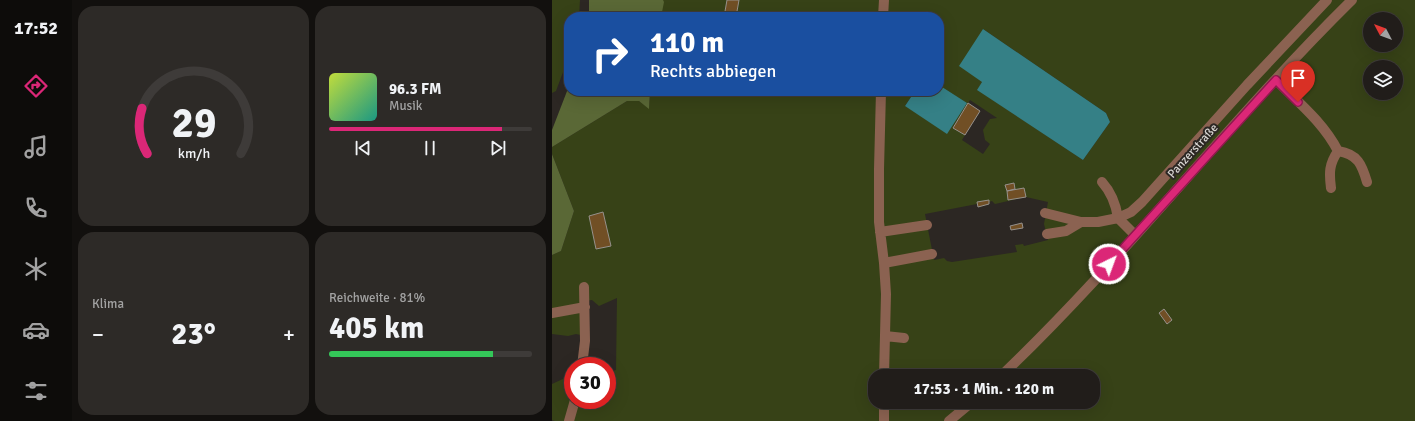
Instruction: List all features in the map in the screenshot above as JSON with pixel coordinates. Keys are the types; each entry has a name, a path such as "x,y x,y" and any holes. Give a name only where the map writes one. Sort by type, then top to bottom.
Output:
{"street":[{"path":"883,12 884,0"},
{"path":"1045,213 1081,222 1098,222 1118,218 1131,212 1142,202 1247,85 1327,0"},
{"name":"Panzerstraße","path":"1008,369 1055,322 1276,80 1352,0"},
{"path":"1276,80 1319,122 1331,137 1338,151"},
{"path":"881,96 879,227 884,263 886,294 884,369"},
{"path":"1338,151 1346,152 1356,158 1363,167 1367,182"},
{"path":"1331,188 1329,172 1330,164 1338,151"},
{"path":"1102,182 1108,189 1118,218 1136,235"},
{"path":"1047,234 1066,231 1081,222"},
{"path":"879,227 926,225"},
{"path":"884,263 932,254"},
{"path":"583,357 585,341 584,287"},
{"path":"552,312 585,307"},
{"path":"885,336 904,338"},
{"path":"569,421 572,409"},
{"path":"884,409 884,421"},
{"path":"949,421 964,409"}],"green space":[{"path":"552,0 580,0 579,12 564,12 564,69 556,91 552,93"},
{"path":"589,0 663,0 664,2 662,12 589,12"},
{"path":"663,0 1415,0 1415,421 552,420 552,384 564,378 564,409 616,409 617,298 599,306 592,300 585,301 585,336 576,334 568,336 552,334 552,255 561,251 574,211 552,154 552,147 627,101 639,101 649,108 650,96 912,96 905,106 966,103 944,88 944,12 662,12","holes":["983,29 1106,113 1110,122 1083,160 978,90 982,82","970,100 997,118 990,119 983,130 985,140 990,144 983,154 962,140 965,135 953,127","1026,197 1048,202 1044,224 1048,240 1024,246 1023,244 1015,245 1017,252 952,262 947,261 944,258 934,260 925,214 977,204 978,207 989,204 989,202 992,201 995,204"]},
{"path":"565,96 650,96 649,109 639,101 627,101 552,147 552,130"},
{"path":"552,154 574,211 561,251 552,255"}],"water":[{"path":"983,29 1106,113 1110,122 1083,160 977,90 982,82 959,66"},
{"path":"944,88 967,103 947,134 905,106 912,96 944,96"}],"building":[{"path":"727,0 739,0 737,12 725,12"},
{"path":"968,103 980,111 965,135 953,128"},
{"path":"1014,183 1015,189 1007,191 1005,185"},
{"path":"1024,188 1026,197 1008,200 1007,191"},
{"path":"989,200 989,204 978,207 977,202"},
{"path":"603,212 611,246 596,249 589,216"},
{"path":"1022,223 1023,228 1011,230 1010,226"},
{"path":"1164,309 1172,320 1167,324 1159,313"}],"route":[{"path":"1109,264 1276,80 1298,102"}]}
